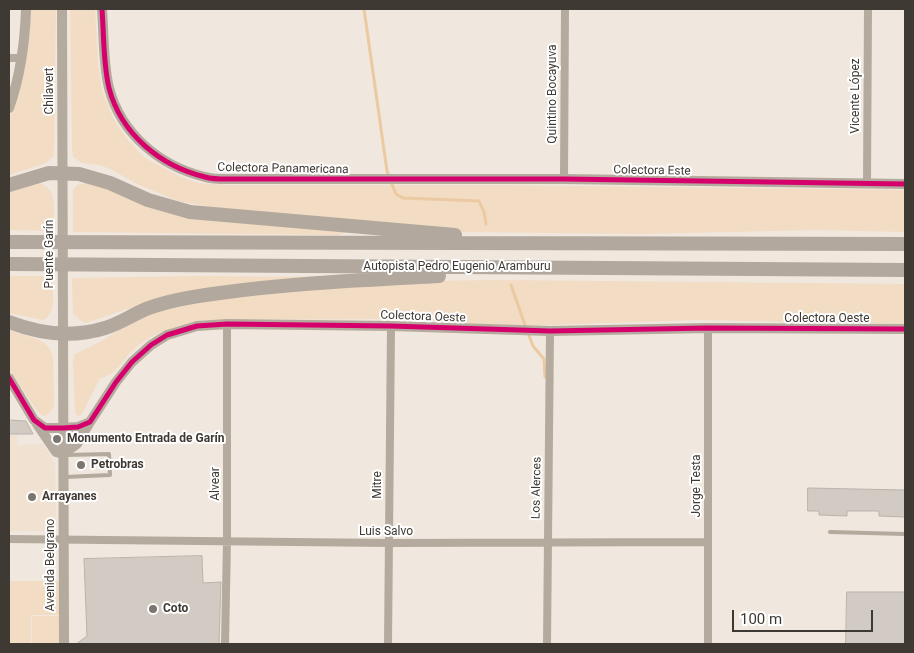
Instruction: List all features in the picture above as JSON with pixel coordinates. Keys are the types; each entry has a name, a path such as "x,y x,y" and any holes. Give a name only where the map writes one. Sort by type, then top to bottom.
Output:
{"highway":[{"path":"9,185 49,172 79,174 110,183 148,200 190,212 540,244"},
{"name":"Autopista Pedro Eugenio Aramburu","path":"9,242 905,243"},
{"name":"Autopista Pedro Eugenio Aramburu","path":"9,264 905,270"},
{"path":"9,322 26,328 64,335 87,333 107,328 148,309 188,298 220,293 531,268"},
{"path":"748,269 905,278"}],"street":[{"path":"9,108 14,94 21,58 26,9"},
{"name":"Chilavert","path":"62,9 63,173"},
{"name":"Colectora Panamericana","path":"102,9 106,71 114,102 121,117 137,139 150,152 167,163 183,171 207,178 398,180"},
{"name":"Quintino Bocayuva","path":"564,179 565,9"},
{"name":"Vicente López","path":"867,184 868,9"},
{"path":"9,58 21,58"},
{"name":"Puente Garín","path":"63,173 62,305 64,335"},
{"name":"Colectora Este","path":"398,180 564,179 905,184"},
{"name":"Colectora Oeste","path":"63,455 77,444 116,382 132,362 151,345 167,335 197,326 227,324 391,326 536,331 708,328 905,329"},
{"name":"Alvear","path":"225,644 227,324"},
{"name":"Mitre","path":"388,644 391,326"},
{"name":"Jorge Testa","path":"708,328 708,644"},
{"name":"Los Alerces","path":"547,644 550,331"},
{"name":"Avenida Belgrano","path":"64,335 64,644"},
{"path":"9,378 56,452 63,455"},
{"path":"34,420 45,428 78,427 90,422"},
{"name":"Luis Salvo","path":"9,539 389,543 708,542"}],"lane":[{"path":"63,455 109,454 110,474 63,477"},
{"path":"830,532 905,534"}],"shaded area":[{"path":"30,9 56,9 54,153 53,157 46,163 9,175 9,120 24,65 30,30"},
{"path":"70,9 95,9 98,63 102,91 114,120 128,140 145,158 177,175 198,183 223,185 504,185 905,190 905,232 816,230 645,234 464,232 222,209 178,201 139,185 112,170 100,165 82,163 73,157"},
{"path":"37,183 49,189 52,195 54,202 53,231 9,230 9,192"},
{"path":"93,183 158,207 355,230 338,235 73,232 73,190 77,185"},
{"path":"9,276 52,276 53,300 48,317 43,320 9,313"},
{"path":"195,276 348,277 162,297 86,323 73,314 72,278"},
{"path":"501,280 905,284 905,324 698,320 516,326 387,319 203,320 167,330 142,342 111,374 100,378 82,414 78,416 75,413 73,362 75,354 100,342 120,329 132,318 198,299 417,281"},
{"path":"9,329 41,341 50,350 53,357 54,405 50,412 43,416 38,412 9,369"},
{"name":"Arrayanes","path":"9,435 17,435 17,445 43,444 55,464 56,531 9,531"},
{"path":"9,581 59,581 59,615 31,615 31,644 9,644"},
{"path":"32,616 59,616 59,644 32,644"}],"building":[{"path":"9,420 26,421 33,434 9,434"},
{"path":"808,488 905,490 905,517 879,516 879,511 847,511 847,516 819,515 819,511 808,511"},
{"name":"Coto","path":"202,556 203,583 221,582 219,644 76,644 87,636 84,559"},
{"path":"847,592 905,592 905,644 846,644"}],"waterway":[{"path":"364,9 389,176"},
{"path":"391,182 396,194 403,198 479,201 484,212 486,224"},
{"path":"511,285 526,328"},
{"path":"528,333 533,346 544,359 545,377"}],"cycle path":[{"path":"102,9 107,78 115,105 123,120 145,146 158,156 188,172 209,178 564,179 905,184"},
{"path":"9,378 34,420 45,428 63,428 78,427 90,422 116,382 132,362 151,345 167,335 197,326 227,324 391,326 550,331 708,328 905,329"}],"place":[{"name":"Monumento Entrada de Garín","path":"57,439"},
{"name":"Petrobras","path":"81,465"},
{"name":"Arrayanes","path":"32,497"},
{"name":"Coto","path":"153,609"}]}
